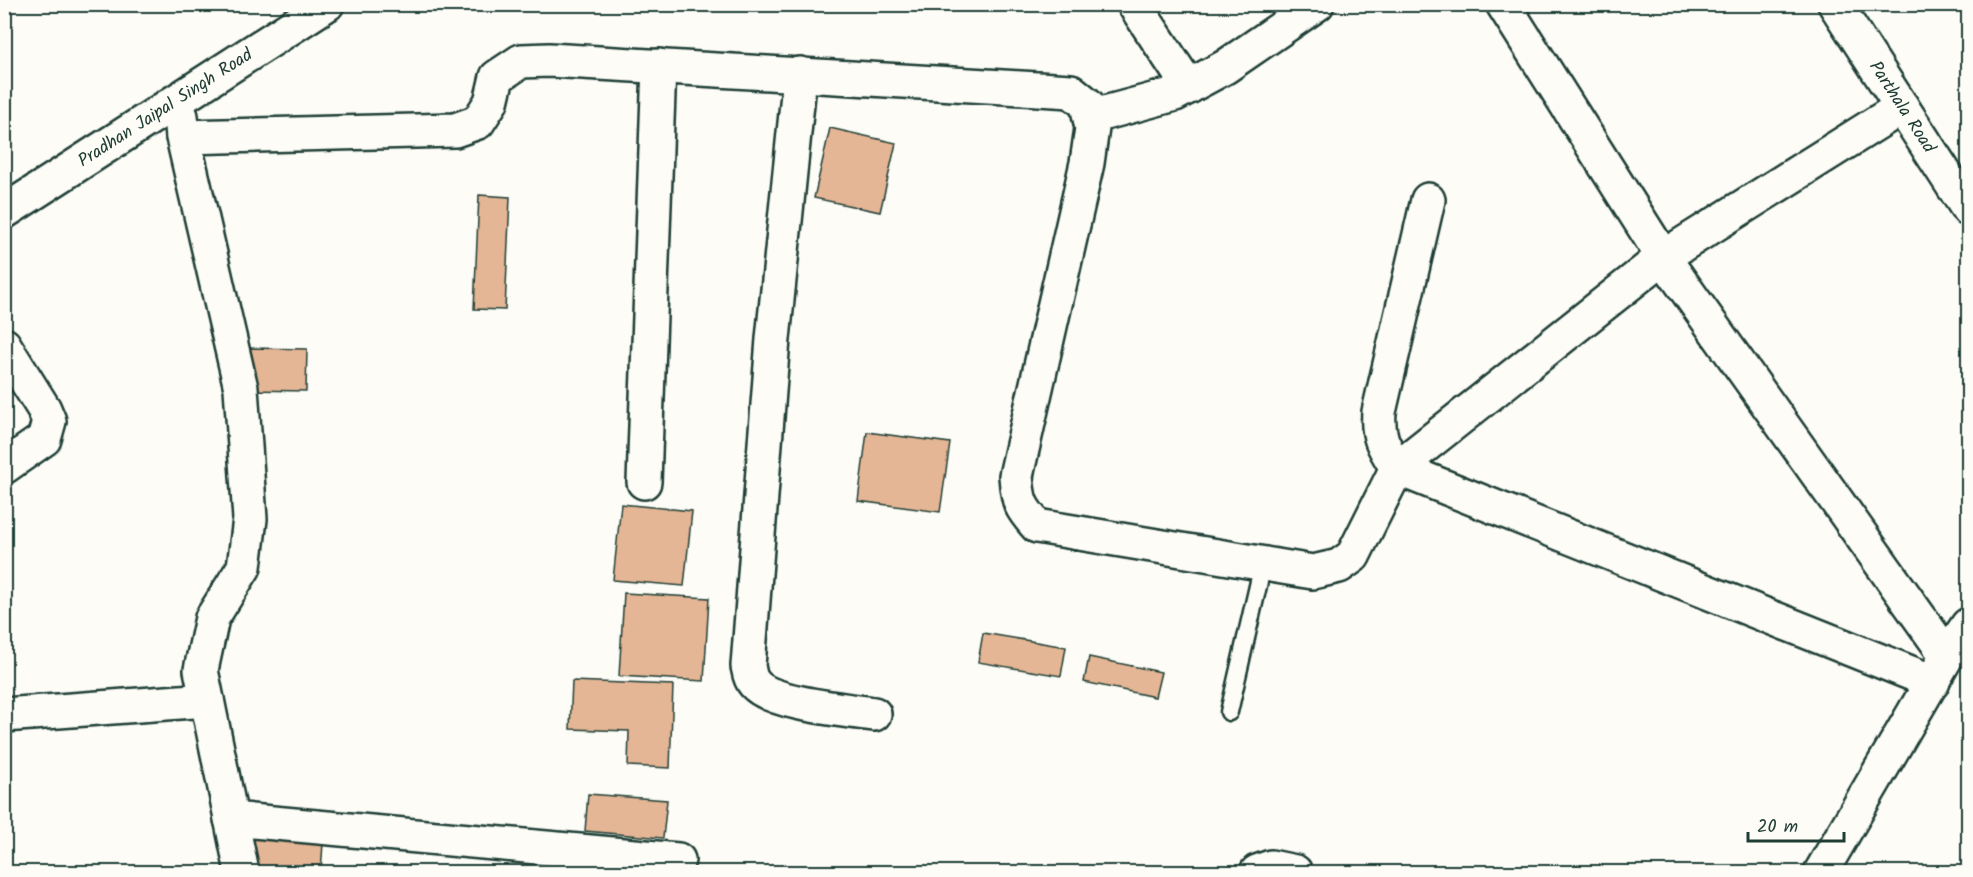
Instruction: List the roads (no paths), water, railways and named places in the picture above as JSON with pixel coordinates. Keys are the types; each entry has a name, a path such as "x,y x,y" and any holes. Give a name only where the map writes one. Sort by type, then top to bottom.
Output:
{"street":[{"name":"Pradhan Jaipal Singh Road","path":"4,212 327,4"},
{"path":"1134,4 1189,87"},
{"path":"1090,117 1143,104 1189,87 1225,68 1317,4"},
{"path":"1503,4 1663,257 1940,669"},
{"name":"Parthala Road","path":"1835,4 1968,209"},
{"path":"183,137 455,130 478,122 491,102 498,77 521,62 549,60 1071,91 1087,104 1092,128 1087,163 1016,476 1018,500 1026,514 1037,526 1313,572 1339,566 1353,556 1397,468 1663,257 1902,108"},
{"path":"644,482 659,66"},
{"path":"800,75 772,339 748,666 753,683 765,692 794,702 874,714"},
{"path":"179,100 183,137 241,388 250,519 244,567 212,618 201,670 242,873"},
{"path":"1428,200 1379,412 1378,428 1382,445 1397,468 1940,669"},
{"path":"4,345 44,409 49,422 44,439 4,467"},
{"path":"1821,873 1968,625"},
{"path":"4,716 207,700"},
{"path":"231,819 678,860"},
{"path":"1257,873 1271,867 1296,873"}],"lane":[{"path":"1229,712 1263,564"}]}
